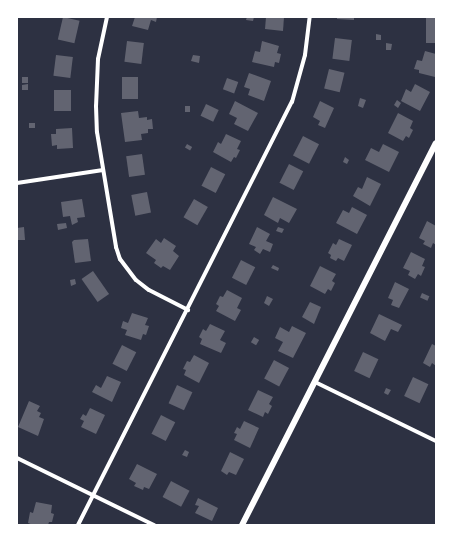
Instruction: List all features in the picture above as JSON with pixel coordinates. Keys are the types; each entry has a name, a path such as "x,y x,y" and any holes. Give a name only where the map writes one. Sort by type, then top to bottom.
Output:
{"street":[{"path":"107,17 98,59 96,87 97,132 113,230 120,259 136,280 149,290 188,310"},
{"path":"78,525 292,102 305,55 310,17"},
{"path":"242,525 436,143"},
{"path":"17,183 103,170"},
{"path":"315,382 436,441"},
{"path":"17,458 154,525"}],"building":[{"path":"63,17 80,21 74,43 58,39"},
{"path":"135,17 157,17 156,22 151,20 148,30 132,26"},
{"path":"247,17 254,17 253,21 246,20"},
{"path":"266,17 284,17 283,31 265,29"},
{"path":"337,17 354,17 354,20 337,19"},
{"path":"426,17 436,17 436,43 426,43"},
{"path":"376,34 381,35 381,40 376,40"},
{"path":"335,38 352,40 349,61 332,59"},
{"path":"127,41 144,43 141,64 124,62"},
{"path":"262,41 279,46 277,53 281,54 279,63 275,62 274,67 252,62 255,51 260,52"},
{"path":"386,43 392,44 391,50 386,50"},
{"path":"425,51 436,54 435,77 419,73 419,70 414,69 417,60 422,61"},
{"path":"56,55 73,57 70,78 53,76"},
{"path":"193,55 200,56 199,63 191,61"},
{"path":"329,69 345,73 340,92 324,88"},
{"path":"249,73 271,81 264,101 248,95 250,89 244,87"},
{"path":"22,77 28,77 28,83 22,83"},
{"path":"122,77 138,77 138,99 122,99"},
{"path":"227,78 238,82 234,93 223,89"},
{"path":"28,84 28,90 22,90 22,85"},
{"path":"415,84 430,92 420,111 401,101 406,89 411,92"},
{"path":"54,90 71,90 71,111 54,111"},
{"path":"360,98 366,100 363,108 358,106"},
{"path":"397,100 401,103 398,108 394,105"},
{"path":"235,101 258,113 248,131 234,124 237,118 229,114"},
{"path":"320,101 334,108 325,128 318,125 320,121 313,117"},
{"path":"206,104 219,110 213,122 201,116"},
{"path":"185,106 190,106 190,112 185,112"},
{"path":"138,111 139,118 147,117 147,120 152,119 153,129 148,129 148,133 141,134 142,140 125,142 121,113"},
{"path":"398,113 413,121 410,128 413,130 409,138 406,136 403,141 388,133"},
{"path":"29,123 35,123 35,128 29,128"},
{"path":"72,128 73,148 57,149 57,145 52,146 51,134 56,134 56,129"},
{"path":"226,134 241,141 237,149 240,150 236,158 234,157 231,162 213,152 218,142 221,144"},
{"path":"303,136 319,144 309,164 293,156"},
{"path":"187,144 192,147 190,151 185,147"},
{"path":"383,144 399,152 389,172 365,160 371,148 379,152"},
{"path":"142,154 145,175 129,177 126,156"},
{"path":"345,157 349,160 347,164 343,162"},
{"path":"289,164 303,171 294,190 279,183"},
{"path":"211,167 225,174 216,193 201,186"},
{"path":"367,177 381,184 370,206 353,196 358,187 362,189"},
{"path":"147,192 151,213 135,216 131,195"},
{"path":"273,197 297,209 289,223 280,218 278,223 264,215"},
{"path":"82,199 85,217 77,218 78,222 72,225 70,216 63,217 61,202"},
{"path":"194,199 208,207 197,225 184,217"},
{"path":"352,207 367,215 357,234 336,223 343,210 349,213"},
{"path":"427,221 436,226 436,245 433,243 431,248 423,244 425,241 419,238"},
{"path":"66,223 67,228 58,230 57,224"},
{"path":"24,227 25,240 17,240 17,228"},
{"path":"257,227 270,234 266,241 273,244 270,252 263,249 260,254 254,250 256,247 249,244"},
{"path":"278,227 284,229 282,233 276,231"},
{"path":"164,238 176,246 173,251 179,256 170,270 163,266 161,268 154,263 156,260 146,253 156,239 161,243"},
{"path":"88,239 91,261 75,263 72,242 74,240"},
{"path":"339,239 352,245 344,261 338,258 336,261 330,258 331,255 328,253 333,243 336,245"},
{"path":"411,252 425,259 422,266 425,267 421,276 418,274 415,279 408,275 410,271 403,268"},
{"path":"241,260 255,267 246,285 232,278"},
{"path":"273,265 279,268 278,271 271,268"},
{"path":"320,266 336,274 332,281 335,283 331,291 328,289 325,294 310,286"},
{"path":"93,271 109,294 98,302 82,279"},
{"path":"75,279 76,284 71,286 70,280"},
{"path":"395,282 409,289 399,308 391,305 393,300 388,298"},
{"path":"227,290 242,298 237,308 241,310 235,321 216,311 219,306 216,304 220,296 223,297"},
{"path":"422,293 429,296 427,301 420,298"},
{"path":"267,296 273,299 269,306 264,303"},
{"path":"310,302 321,307 314,324 302,317"},
{"path":"132,313 148,318 145,325 149,326 146,335 143,334 141,340 125,335 127,330 121,328 123,321 128,323"},
{"path":"379,314 402,325 398,332 391,329 385,341 370,333"},
{"path":"210,324 225,331 220,340 226,343 221,353 200,344 202,339 199,337 203,329 206,331"},
{"path":"292,326 306,333 293,358 278,351 283,342 275,338 280,327 289,332"},
{"path":"254,337 259,340 256,345 251,342"},
{"path":"432,344 436,346 436,366 432,363 430,367 423,363"},
{"path":"122,345 136,352 127,371 112,364"},
{"path":"363,352 378,359 370,378 354,371"},
{"path":"194,355 209,363 199,383 184,375 186,370 183,369 187,361 190,362"},
{"path":"274,360 289,368 279,387 264,379"},
{"path":"107,376 121,382 112,402 92,392 96,385 101,388"},
{"path":"413,377 428,384 420,403 404,396"},
{"path":"177,385 192,392 184,410 169,403"},
{"path":"386,388 391,390 388,395 384,393"},
{"path":"258,390 273,397 269,404 272,406 268,414 265,412 263,417 248,410"},
{"path":"29,401 40,406 37,411 41,413 39,417 44,419 38,436 18,427"},
{"path":"90,408 105,415 96,434 81,427 84,421 80,419 83,414 86,416"},
{"path":"161,415 175,422 166,441 151,434"},
{"path":"244,421 259,428 250,448 234,440 237,434 234,433 237,427 240,429"},
{"path":"185,450 189,452 187,457 182,455"},
{"path":"230,452 244,459 236,475 229,472 227,475 221,471"},
{"path":"137,464 157,474 149,489 144,487 143,490 134,486 136,483 129,479"},
{"path":"171,481 190,491 181,507 163,497"},
{"path":"198,498 218,508 212,521 195,513 199,506 195,505"},
{"path":"36,502 52,505 51,513 54,514 52,522 49,522 48,525 33,525 28,523 30,512 33,513"}]}
